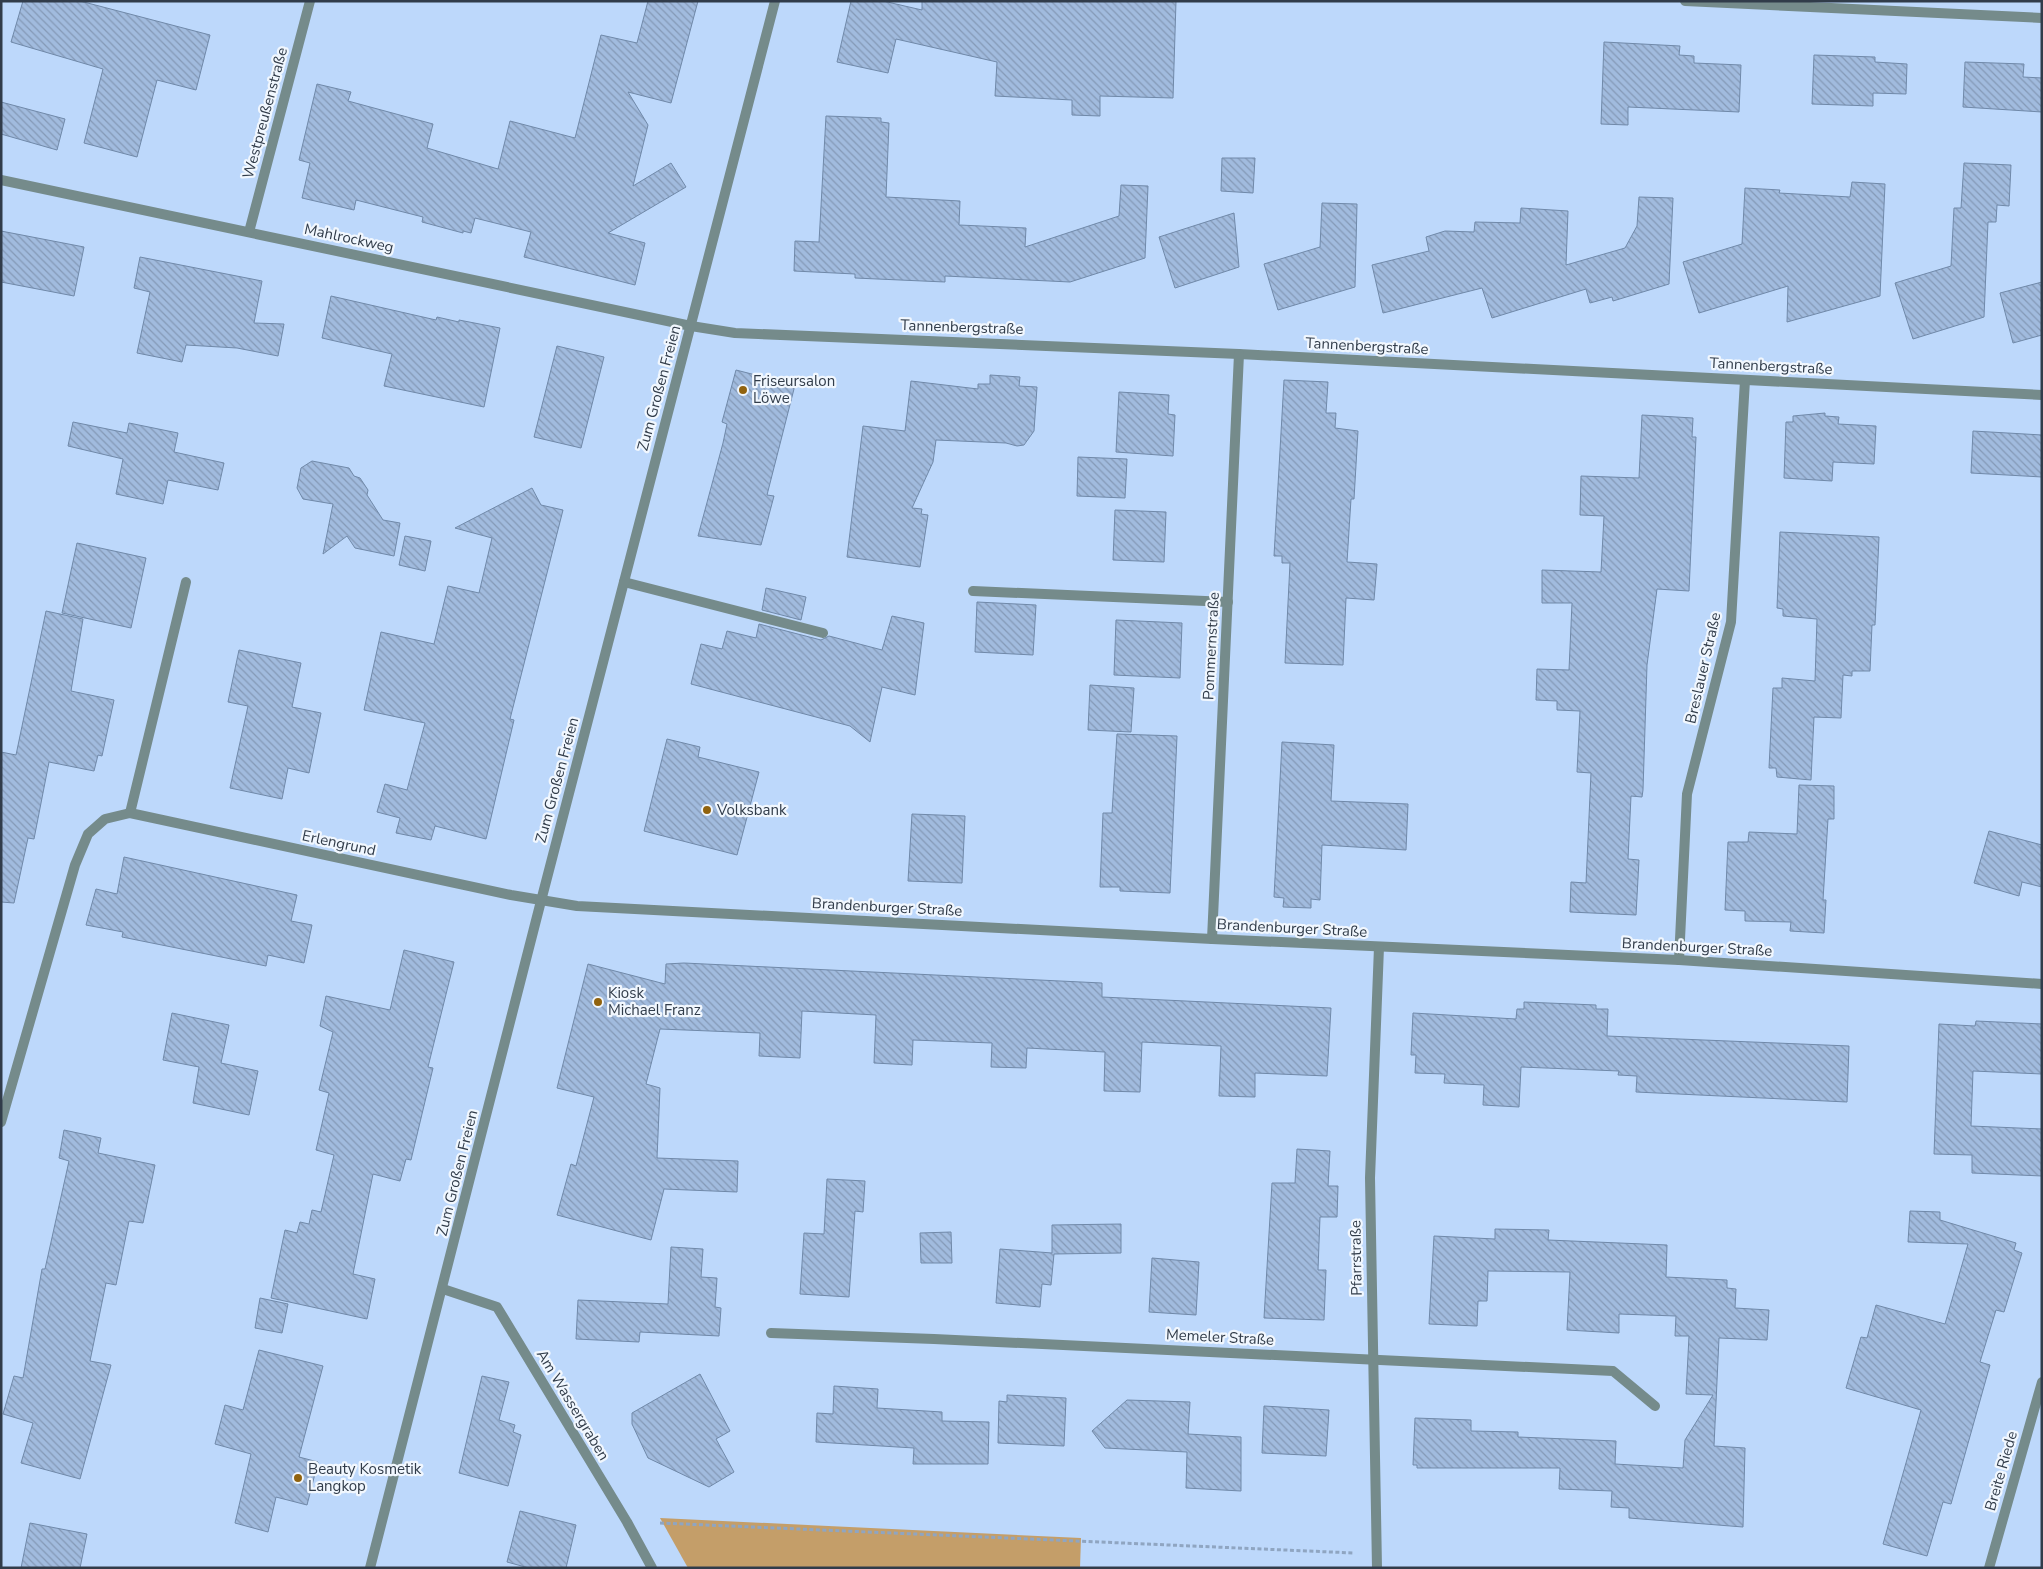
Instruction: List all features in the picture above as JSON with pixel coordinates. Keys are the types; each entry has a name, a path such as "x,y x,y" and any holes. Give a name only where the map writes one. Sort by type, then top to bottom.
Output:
{"street":[{"name":"Westpreußenstraße","path":"248,232 310,1"},
{"name":"Zum Großen Freien","path":"370,1568 775,1"},
{"path":"1685,1 2042,18"},
{"name":"Mahlrockweg","path":"1,180 691,326"},
{"name":"Tannenbergstraße","path":"691,326 735,333 1238,354 2042,395"},
{"name":"Pommernstraße","path":"1212,939 1238,354"},
{"name":"Breslauer Straße","path":"1679,960 1687,794 1732,622 1745,380"},
{"path":"130,813 186,582"},
{"path":"624,582 823,633"},
{"path":"973,591 1228,602"},
{"name":"Erlengrund","path":"1,1122 75,865 88,834 105,818 130,813 541,901"},
{"name":"Brandenburger Straße","path":"541,901 577,906 1212,939 1679,960 2042,984"},
{"name":"Pfarrstraße","path":"1377,1568 1370,1178 1379,947"},
{"name":"Am Wassergraben","path":"443,1289 497,1307 627,1522 652,1568"},
{"name":"Memeler Straße","path":"770,1333 1613,1371 1655,1406"},
{"name":"Breite Riede","path":"1989,1568 2042,1382"}],"path":[{"path":"660,1523 1377,1554"}],"shaded area":[{"path":"660,1518 1081,1538 1080,1568 688,1568"}],"building":[{"path":"23,1 80,1 210,35 196,90 157,80 137,157 84,143 103,69 11,42"},
{"path":"648,1 698,1 671,103 628,92 648,125 633,186 671,163 686,187 608,233 645,243 635,285 524,257 531,232 475,218 471,233 463,231 463,233 422,222 423,217 356,200 354,210 302,198 310,163 299,160 317,84 351,92 348,101 433,124 427,148 498,169 510,121 575,138 601,35 637,43"},
{"path":"851,1 883,1 922,10 922,1 1176,1 1173,98 1100,96 1100,116 1072,115 1072,100 995,96 997,62 896,39 888,73 837,62"},
{"path":"1604,42 1680,46 1679,55 1694,56 1694,63 1741,65 1739,112 1628,107 1628,125 1601,124"},
{"path":"1814,55 1875,57 1875,62 1907,64 1906,94 1873,93 1873,106 1812,104"},
{"path":"1965,62 2024,64 2023,77 2042,78 2042,112 1963,107"},
{"path":"1,102 65,119 57,150 1,134"},
{"path":"826,116 881,118 881,122 889,123 886,197 960,201 959,225 1026,228 1025,247 1119,216 1121,185 1148,186 1145,258 1070,282 945,276 945,282 855,278 855,274 794,271 795,241 819,242"},
{"path":"1222,158 1255,158 1253,193 1221,191"},
{"path":"1964,163 2011,165 2009,206 1997,205 1996,222 1988,222 1984,317 1913,339 1895,283 1951,266 1954,208 1961,208"},
{"path":"1852,182 1885,184 1880,296 1787,322 1788,286 1699,313 1683,262 1742,244 1745,188 1780,190 1779,193 1850,197"},
{"path":"1639,197 1673,198 1669,284 1613,301 1612,297 1590,303 1586,289 1492,318 1482,288 1383,313 1372,265 1429,251 1426,237 1445,231 1474,232 1475,222 1520,223 1521,208 1568,211 1566,265 1625,248 1637,226"},
{"path":"1322,203 1357,204 1355,287 1278,310 1264,264 1320,247"},
{"path":"1234,213 1239,267 1175,288 1159,237"},
{"path":"1,231 84,247 74,296 1,282"},
{"path":"140,257 262,281 254,323 284,324 278,356 237,348 186,345 182,362 137,353 150,292 134,288"},
{"path":"2042,282 2042,335 2013,343 2000,293"},
{"path":"331,296 436,320 437,317 500,328 484,407 384,386 392,354 322,338"},
{"path":"557,346 604,357 581,448 534,437"},
{"path":"736,370 795,385 767,495 774,496 761,545 698,536 723,443 727,424 722,422"},
{"path":"990,375 1020,377 1019,386 1037,387 1034,431 1024,445 936,440 933,462 912,508 922,509 921,514 928,515 920,567 847,557 863,426 905,431 911,381 978,389 978,384 990,384"},
{"path":"1284,380 1328,382 1326,413 1336,413 1335,428 1358,431 1354,499 1351,499 1347,562 1377,564 1374,600 1346,598 1343,665 1285,663 1290,563 1282,563 1282,556 1274,556"},
{"path":"1119,392 1169,395 1168,414 1175,415 1173,456 1116,452"},
{"path":"1825,413 1825,416 1839,417 1838,424 1876,426 1874,464 1833,462 1832,481 1784,478 1786,422 1793,422 1793,416"},
{"path":"1642,415 1693,418 1692,437 1696,437 1689,591 1657,589 1647,665 1643,790 1642,797 1631,796 1628,859 1639,860 1636,915 1570,912 1571,882 1586,883 1591,773 1577,772 1580,711 1557,710 1557,701 1536,700 1537,669 1569,670 1572,603 1542,603 1542,570 1601,572 1604,516 1580,515 1581,476 1639,478"},
{"path":"73,422 127,433 129,423 178,433 174,452 224,463 218,490 168,480 163,504 116,494 123,459 68,446"},
{"path":"1973,431 2042,435 2042,477 1971,473"},
{"path":"1078,457 1127,459 1125,498 1077,496"},
{"path":"312,461 349,468 354,476 360,478 368,490 367,495 383,520 400,523 394,556 355,548 347,536 323,554 333,504 303,499 297,488 301,468"},
{"path":"532,488 541,505 563,510 510,719 514,720 486,839 435,826 431,840 396,833 400,818 377,812 385,784 407,790 425,723 364,710 381,632 434,644 448,586 479,593 492,538 455,528"},
{"path":"1115,510 1166,512 1164,562 1113,560"},
{"path":"1780,532 1879,537 1875,625 1872,625 1870,671 1852,671 1852,676 1843,675 1841,718 1814,717 1811,780 1777,777 1776,768 1769,768 1773,688 1782,688 1782,678 1815,681 1817,619 1783,616 1783,609 1777,608"},
{"path":"405,536 431,541 425,571 399,565"},
{"path":"77,543 146,558 131,628 62,613"},
{"path":"766,588 806,597 801,620 762,610"},
{"path":"977,602 1036,605 1033,655 975,652"},
{"path":"46,611 83,619 71,691 114,700 102,756 98,755 94,771 49,762 34,839 28,838 14,903 1,902 1,752 16,755"},
{"path":"892,616 924,623 915,695 882,687 870,742 850,726 691,684 701,644 722,649 727,631 756,638 759,624 821,640 829,636 882,650"},
{"path":"1116,620 1182,623 1180,678 1114,675"},
{"path":"239,650 301,663 292,707 321,713 309,773 288,768 282,799 230,788 248,706 228,702"},
{"path":"1090,685 1134,688 1131,732 1088,730"},
{"path":"1117,734 1177,736 1170,893 1120,891 1120,887 1100,887 1103,813 1112,813"},
{"path":"667,739 700,747 698,757 759,772 737,855 644,831"},
{"path":"1282,742 1334,745 1331,801 1408,804 1406,850 1322,845 1320,900 1311,899 1311,908 1283,907 1284,898 1274,897"},
{"path":"1799,785 1834,786 1834,819 1828,819 1823,900 1826,900 1824,933 1790,931 1791,922 1745,921 1745,911 1725,910 1728,842 1748,842 1749,832 1797,834"},
{"path":"912,814 965,816 962,883 908,881"},
{"path":"1989,831 2042,845 2042,887 2022,882 2019,896 1974,883"},
{"path":"124,857 297,895 291,921 312,925 304,963 268,955 266,966 122,937 123,932 86,925 96,889 117,894"},
{"path":"404,950 454,962 428,1067 433,1068 411,1160 406,1159 400,1181 373,1174 353,1274 375,1279 367,1319 271,1298 285,1230 297,1233 300,1222 309,1224 312,1210 321,1212 334,1155 316,1150 329,1093 319,1090 333,1032 320,1026 326,996 390,1010"},
{"path":"684,963 1102,983 1102,997 1331,1008 1327,1076 1255,1073 1255,1097 1219,1096 1221,1046 1142,1042 1140,1092 1104,1091 1105,1052 1027,1048 1026,1068 991,1067 992,1043 913,1040 912,1065 874,1063 876,1015 802,1011 800,1058 759,1056 760,1033 660,1029 646,1084 660,1088 657,1158 738,1161 737,1192 664,1189 651,1240 557,1215 571,1164 576,1166 594,1097 557,1088 588,964 665,984 666,964"},
{"path":"1524,1002 1596,1005 1596,1009 1608,1009 1607,1036 1849,1046 1847,1102 1636,1092 1637,1076 1618,1075 1619,1071 1521,1067 1519,1107 1483,1105 1484,1085 1444,1083 1445,1074 1415,1073 1416,1055 1411,1055 1413,1013 1516,1019 1517,1009 1524,1009"},
{"path":"172,1013 229,1025 221,1063 258,1071 249,1115 193,1103 199,1067 163,1060"},
{"path":"1976,1021 2042,1024 2042,1074 1973,1071 1971,1126 2042,1129 2042,1176 1972,1173 1972,1155 1934,1154 1939,1024 1975,1026"},
{"path":"64,1130 101,1138 98,1153 155,1165 143,1223 129,1221 116,1285 106,1283 90,1361 111,1365 80,1479 21,1463 33,1423 3,1414 14,1376 23,1378 42,1269 45,1269 69,1161 59,1158"},
{"path":"1297,1149 1330,1151 1328,1186 1338,1186 1337,1217 1320,1217 1318,1270 1326,1270 1324,1320 1264,1318 1272,1183 1295,1183"},
{"path":"827,1179 865,1181 863,1212 855,1211 849,1297 800,1294 804,1233 824,1234"},
{"path":"1910,1211 1940,1212 1940,1220 2016,1243 2014,1250 2022,1253 2004,1312 1996,1310 1980,1362 1990,1365 1951,1504 1943,1502 1927,1556 1883,1544 1921,1410 1846,1388 1861,1337 1867,1338 1876,1305 1945,1324 1968,1244 1908,1242"},
{"path":"1121,1224 1121,1253 1054,1254 1051,1285 1042,1284 1040,1307 996,1303 1000,1249 1052,1253 1052,1225"},
{"path":"1495,1229 1549,1230 1548,1240 1667,1245 1666,1277 1727,1280 1727,1288 1736,1289 1735,1308 1769,1310 1767,1340 1719,1338 1714,1446 1745,1448 1743,1527 1629,1518 1629,1508 1611,1507 1612,1491 1559,1489 1560,1468 1417,1468 1417,1465 1413,1465 1415,1418 1471,1420 1471,1431 1518,1432 1518,1437 1616,1441 1615,1464 1683,1468 1685,1440 1713,1395 1686,1394 1689,1336 1675,1336 1676,1316 1619,1314 1619,1333 1567,1330 1570,1272 1488,1271 1487,1301 1478,1301 1477,1326 1429,1324 1434,1236 1495,1239"},
{"path":"951,1232 952,1263 921,1263 920,1233"},
{"path":"671,1247 703,1249 701,1277 717,1278 715,1307 721,1308 719,1336 640,1332 639,1342 576,1339 578,1300 668,1304"},
{"path":"1152,1258 1199,1262 1196,1315 1149,1312"},
{"path":"260,1298 288,1304 282,1333 255,1328"},
{"path":"259,1350 323,1366 299,1457 318,1462 307,1505 276,1497 268,1532 235,1523 251,1454 215,1444 225,1405 243,1410"},
{"path":"700,1374 730,1431 716,1439 734,1472 709,1487 648,1458 632,1424 632,1413"},
{"path":"482,1376 509,1382 499,1420 515,1425 513,1432 521,1435 508,1486 459,1473"},
{"path":"834,1386 878,1389 877,1408 942,1412 942,1421 989,1422 988,1464 913,1464 914,1448 816,1442 817,1413 833,1414"},
{"path":"1007,1395 1066,1398 1064,1446 998,1443 999,1401 1007,1402"},
{"path":"1127,1400 1190,1402 1188,1434 1241,1437 1241,1491 1186,1488 1187,1452 1105,1448 1092,1431"},
{"path":"1264,1406 1329,1410 1326,1456 1262,1453"},
{"path":"520,1511 576,1525 566,1568 529,1568 507,1562"},
{"path":"30,1523 87,1534 80,1568 21,1568"}],"place":[{"name":"Friseursalon Löwe","path":"743,390"},
{"name":"Volksbank","path":"707,810"},
{"name":"Kiosk Michael Franz","path":"598,1002"},
{"name":"Beauty Kosmetik Langkop","path":"298,1478"}]}
